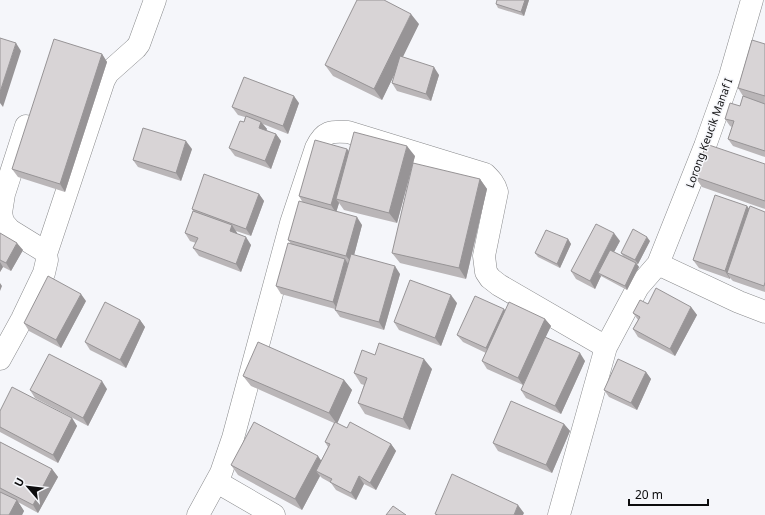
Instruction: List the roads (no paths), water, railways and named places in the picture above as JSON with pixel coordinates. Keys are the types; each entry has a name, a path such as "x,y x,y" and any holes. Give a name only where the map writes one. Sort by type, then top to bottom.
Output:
{"street":[{"path":"0,360 44,273 46,254 104,80 108,73 139,44 155,0"},
{"name":"Lorong Keucik Manaf I","path":"559,515 606,347 638,287 658,264 706,146 730,76 752,0"},
{"path":"31,111 4,194 1,213 3,222 10,230 44,250 46,254"},
{"path":"198,515 222,473 233,438 291,223 313,155 320,140 326,134 334,131 348,132 485,174 495,185 497,192 484,256 486,272 490,278 499,285 606,347"},
{"path":"658,264 739,302 765,312"},
{"path":"217,482 274,515"}]}
